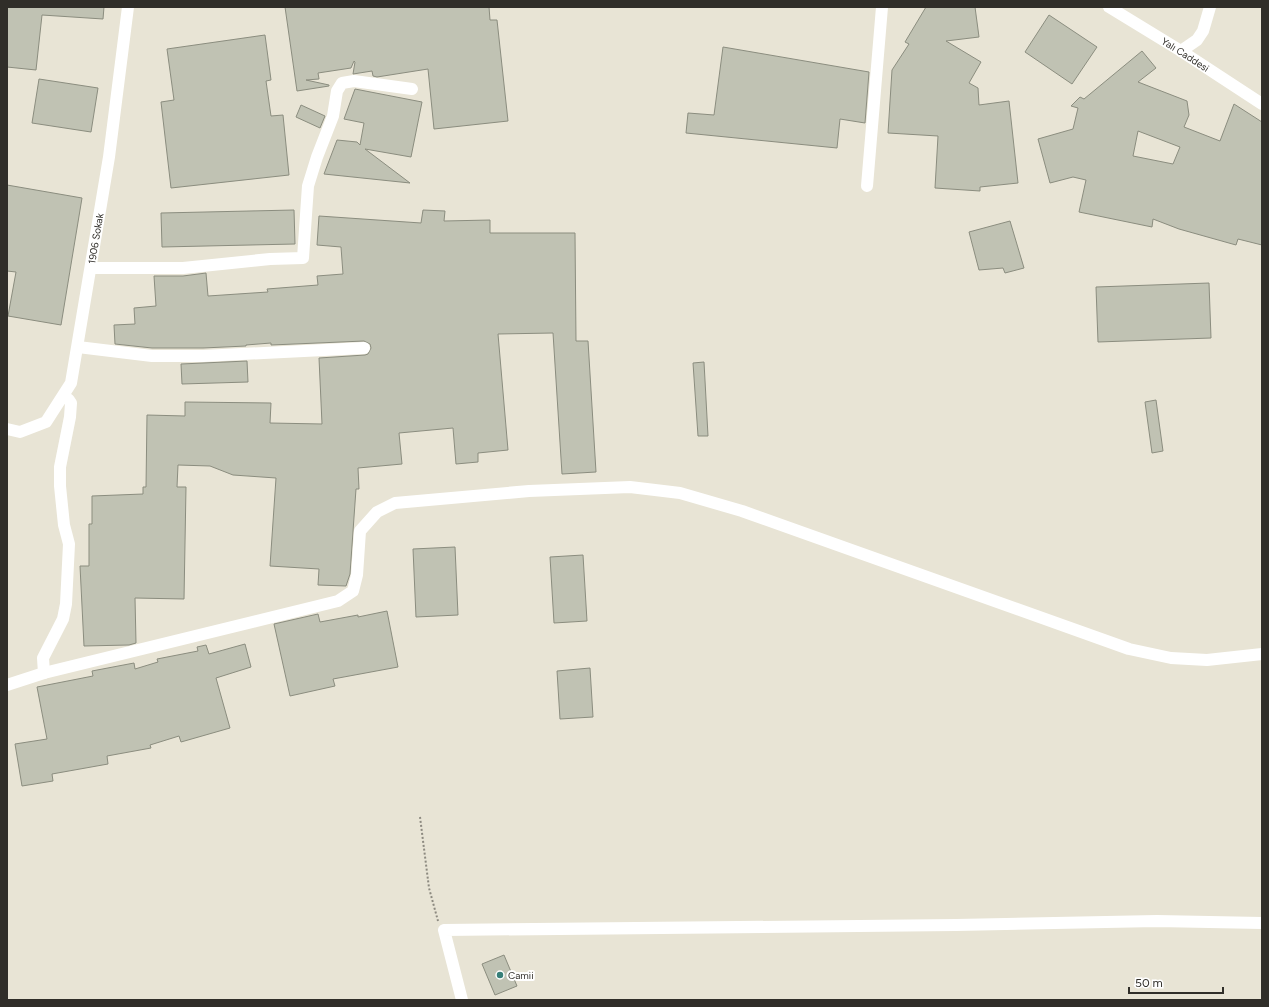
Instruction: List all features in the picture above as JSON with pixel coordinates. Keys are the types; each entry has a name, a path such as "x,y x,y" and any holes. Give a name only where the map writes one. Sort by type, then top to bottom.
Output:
{"street":[{"name":"1906 Sokak","path":"7,429 20,432 46,422 72,384 109,157 128,7"},
{"path":"867,186 882,7"},
{"name":"Yalı Caddesi","path":"1109,7 1181,51 1262,104"},
{"path":"1181,51 1197,40 1203,31 1210,7"},
{"path":"91,268 183,268 270,259 303,258 308,186 317,157 333,116 337,91 342,83 354,81 412,89"},
{"path":"78,347 152,356 203,356 364,348"},
{"path":"44,673 43,658 63,619 66,604 69,544 64,525 60,467 70,417 71,403 64,396"},
{"path":"7,685 44,673 338,601 353,592 357,575 360,531 377,512 395,504 529,491 630,487 680,493 742,510 1129,649 1171,658 1207,660 1262,654"},
{"path":"462,1000 444,930 956,925 1157,921 1262,923"}],"path":[{"path":"420,816 429,888 437,920 444,930"}],"building":[{"path":"7,7 104,7 103,19 42,15 36,70 7,67"},
{"path":"285,7 489,7 490,20 497,20 508,121 434,129 428,69 377,77 373,76 372,71 353,74 354,61 351,68 318,73 319,79 306,80 329,86 297,91"},
{"path":"926,7 975,7 979,37 946,41 981,62 969,83 978,88 979,105 1009,101 1018,183 980,187 980,191 935,188 938,136 888,133 892,70 909,44 905,42"},
{"path":"1049,15 1097,47 1072,84 1025,52"},
{"path":"265,35 271,80 266,81 271,116 283,115 289,175 171,188 161,102 174,100 167,49"},
{"path":"723,47 869,72 865,123 840,119 837,148 686,133 688,113 714,115"},
{"path":"1142,51 1156,68 1138,82 1187,101 1189,115 1184,127 1220,141 1234,104 1262,122 1262,245 1238,239 1236,245 1179,229 1153,219 1152,227 1079,212 1086,180 1073,177 1050,183 1038,139 1073,129 1078,108 1071,106 1080,97 1084,99","holes":["1138,131 1180,147 1173,164 1133,156"]},
{"path":"39,79 98,88 91,132 32,123"},
{"path":"355,89 422,102 411,157 365,149 410,183 324,174 337,140 357,142 360,145 364,123 344,119"},
{"path":"301,105 325,116 320,128 296,117"},
{"path":"7,185 82,198 61,325 8,316 16,272 7,271"},
{"path":"294,210 295,244 162,247 161,213"},
{"path":"423,210 445,211 444,221 490,220 490,233 575,233 576,341 588,341 596,472 562,474 553,333 498,334 508,450 478,453 478,462 456,464 453,428 399,433 402,464 358,468 359,489 356,489 350,574 346,586 318,585 319,569 270,566 276,478 233,475 210,466 178,465 177,487 186,487 184,599 135,598 136,643 129,645 84,646 80,566 89,566 89,524 92,524 92,496 143,494 143,487 146,487 147,415 185,416 185,402 271,403 270,423 322,424 319,358 365,355 368,354 371,348 370,344 364,341 271,345 271,343 203,348 152,348 115,344 114,325 135,324 134,308 156,306 154,276 183,276 206,273 208,296 268,292 267,289 318,285 317,276 343,274 341,247 317,245 319,216 421,223"},
{"path":"1010,221 1024,268 1005,273 1003,268 979,270 969,232"},
{"path":"1209,283 1211,338 1098,342 1096,287"},
{"path":"247,361 248,382 182,384 181,364"},
{"path":"704,362 708,436 698,436 693,363"},
{"path":"1156,400 1163,451 1152,453 1145,402"},
{"path":"455,547 458,615 416,617 413,549"},
{"path":"583,555 587,621 554,623 550,557"},
{"path":"387,611 398,667 333,679 335,686 290,696 274,624 318,614 320,622 358,615 358,617"},
{"path":"245,644 251,667 216,678 230,728 181,742 179,736 150,745 151,748 107,756 108,764 52,774 53,781 22,786 15,744 47,739 37,687 93,676 92,671 134,663 135,669 158,662 157,659 198,651 197,647 206,645 209,654"},
{"path":"590,668 593,717 560,719 557,671"},
{"name":"Camii","path":"504,955 517,986 495,995 482,964"}],"place":[{"name":"Camii","path":"500,975"}]}
